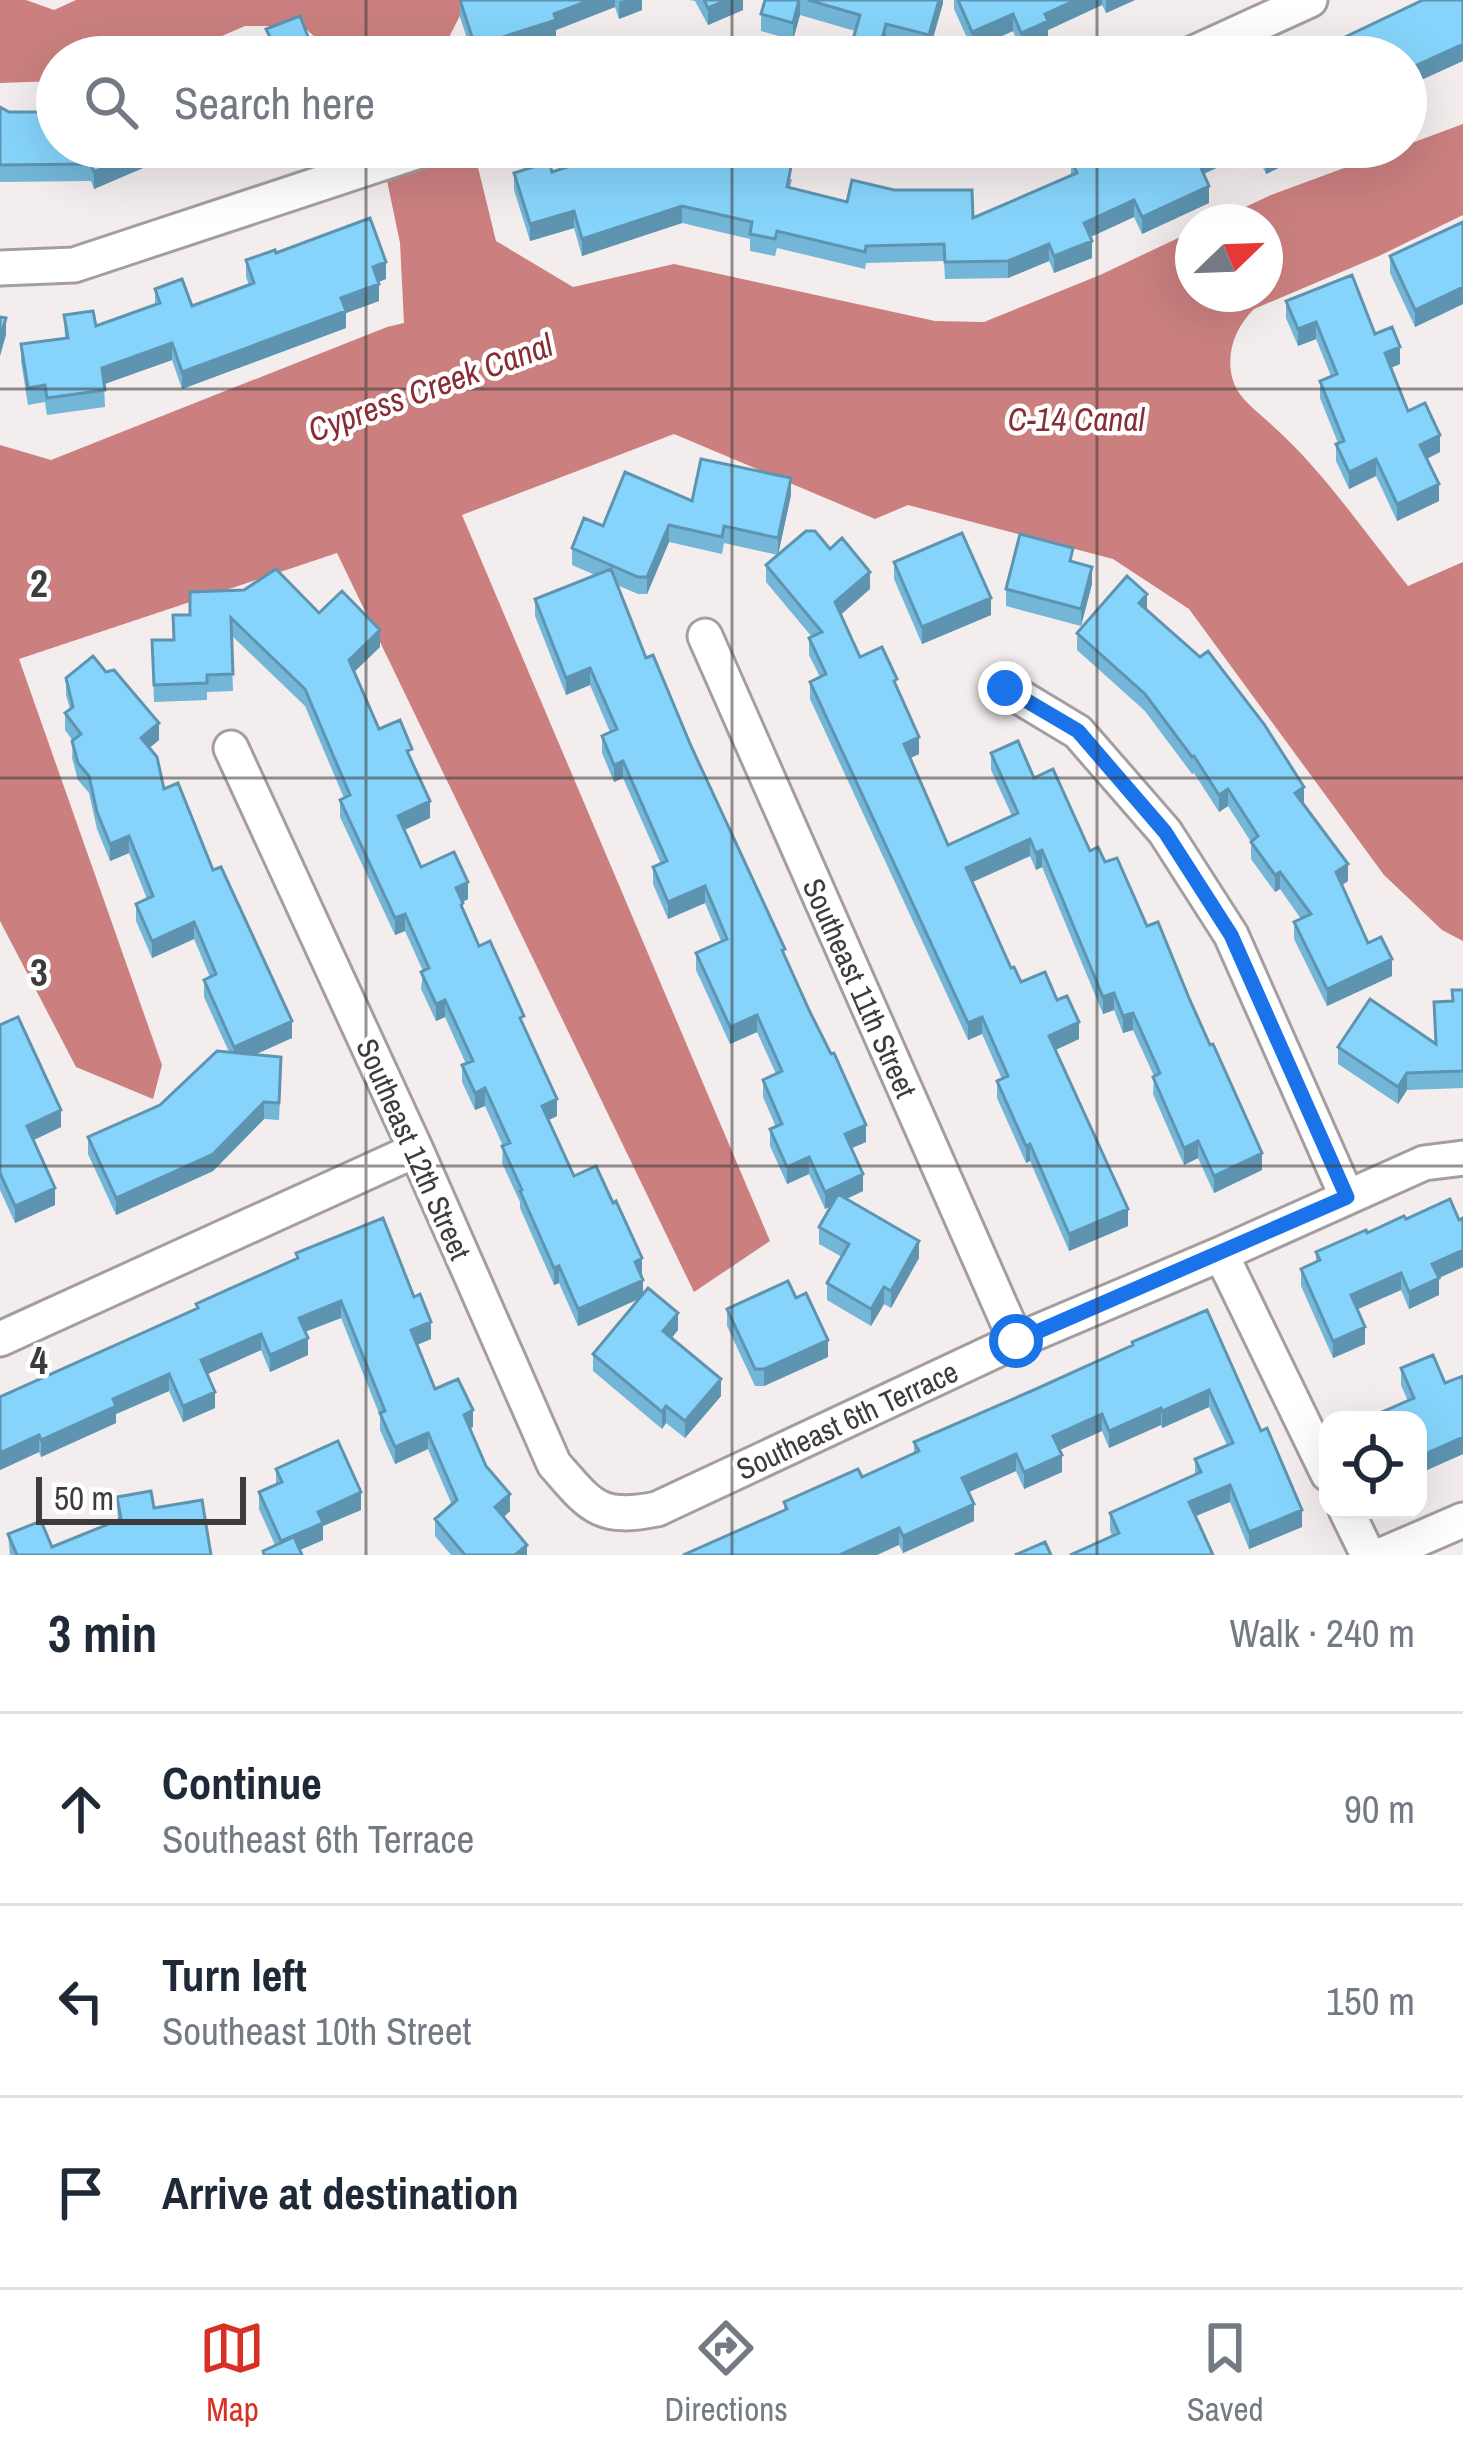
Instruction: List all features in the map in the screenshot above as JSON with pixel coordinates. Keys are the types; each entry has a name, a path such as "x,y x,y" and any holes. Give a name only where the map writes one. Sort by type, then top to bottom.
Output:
{"street":[{"path":"1231,36 1310,0"},
{"path":"0,268 74,266 363,168"},
{"name":"Southeast 11th Street","path":"705,636 1016,1341"},
{"path":"1005,688 1078,731 1165,832 1231,935 1347,1197"},
{"name":"Southeast 12th Street","path":"231,748 554,1464 590,1505 629,1514"},
{"path":"0,1339 416,1150"},
{"name":"Southeast 6th Terrace","path":"629,1514 657,1509 1016,1341 1424,1162 1463,1158"},
{"path":"1221,1254 1319,1455"},
{"path":"1350,1519 1368,1555"},
{"path":"1382,1555 1463,1520"}],"water":[{"path":"0,0 26,0 54,10 76,0 468,0 450,36 314,36 303,26 245,26 222,36 36,36 36,82 0,83"},
{"name":"C-14 Canal","path":"1463,124 1463,215 1283,297 1283,204 1252,204 1344,168 1427,168 1427,137"},
{"name":"C-14 Canal","path":"384,168 478,168 496,241 573,287 674,264 935,321 984,322 1175,240 1175,312 1252,312 1232,349 1235,385 1310,464 1408,586 1463,562 1463,941 1442,930 1384,875 1189,609 1113,559 908,505 875,519 674,434 462,515 770,1241 694,1292 337,553 19,659 162,1065 153,1099 76,1067 0,921 0,445 51,460 404,323 400,243"}],"building":[{"path":"460,0 590,0 554,14 556,20 506,36 472,36"},
{"path":"704,0 727,0 708,8"},
{"path":"765,0 799,0 793,23 761,14"},
{"path":"808,0 939,0 929,35 886,24 883,36 854,36 860,15"},
{"path":"958,0 1076,0 1045,14 1048,21 1021,33 1013,14 972,32"},
{"path":"1423,0 1463,0 1463,44 1427,60 1427,36 1347,36"},
{"path":"300,16 308,36 270,36 266,29"},
{"path":"0,107 9,112 36,112 36,165 0,165"},
{"path":"530,168 551,168 552,172 564,168 791,168 787,187 847,202 852,180 894,190 972,190 973,218 1077,173 1075,168 1201,168 1209,186 1142,217 1134,200 1084,223 1092,241 1054,256 1049,244 1008,261 945,262 944,244 866,246 865,252 777,231 775,239 750,234 752,222 682,206 582,239 574,211 530,224 514,173"},
{"path":"370,218 386,262 373,267 379,284 341,298 346,311 182,372 172,343 102,368 105,390 47,398 45,385 28,388 21,344 68,338 64,315 93,311 96,326 160,303 155,289 182,279 192,306 254,283 246,260"},
{"path":"1463,222 1463,287 1415,310 1390,256"},
{"path":"1352,275 1375,334 1392,327 1400,347 1385,353 1408,411 1425,403 1440,435 1420,445 1439,484 1397,504 1376,459 1349,472 1336,444 1344,441 1320,381 1337,374 1316,322 1298,329 1286,301"},
{"path":"701,459 791,478 778,538 724,526 722,537 669,525 647,577 572,548 584,518 603,526 625,472 692,501"},
{"path":"806,531 815,531 830,549 842,538 870,572 835,602 860,657 882,647 897,679 919,737 904,744 948,845 1018,813 991,753 1018,741 1034,778 1053,769 1090,851 1098,847 1105,862 1117,858 1147,926 1158,922 1262,1153 1214,1176 1198,1141 1184,1148 1153,1077 1160,1073 1133,1013 1123,1016 1114,993 1103,997 1042,850 1036,853 1030,839 966,868 1021,982 1045,972 1057,1000 1067,996 1079,1022 1049,1036 1128,1209 1069,1234 997,1081 1008,1076 982,1017 968,1023 810,682 826,674 809,638 822,632 766,565"},
{"path":"962,533 991,598 922,627 894,562"},
{"path":"1020,534 1073,548 1070,561 1092,567 1081,609 1006,589"},
{"path":"276,569 319,613 342,591 380,630 349,660 379,729 400,720 412,749 407,751 430,801 398,816 421,867 454,852 468,882 456,888 461,905 479,946 490,941 557,1099 542,1106 574,1176 596,1166 642,1258 635,1262 643,1280 578,1309 559,1266 554,1268 502,1146 510,1143 485,1088 475,1093 462,1065 473,1061 445,1000 436,1004 421,972 429,968 405,914 395,918 340,800 350,795 305,689 231,618 233,674 207,675 207,683 154,685 152,640 174,640 173,615 190,615 190,592 244,590"},
{"path":"611,569 646,658 653,655 810,1012 866,1125 845,1134 863,1174 825,1192 809,1157 787,1167 770,1129 782,1124 763,1080 782,1071 757,1015 730,1027 696,953 727,939 705,886 668,902 653,867 667,861 623,761 614,765 602,736 617,729 590,668 566,678 535,599"},
{"path":"1127,576 1147,594 1139,603 1200,657 1208,651 1264,724 1304,787 1295,793 1348,864 1336,872 1368,943 1381,937 1392,959 1327,989 1294,922 1311,914 1251,842 1258,836 1228,789 1219,795 1145,694 1077,633"},
{"path":"93,656 106,672 114,670 159,723 141,738 157,757 164,789 178,783 213,870 221,867 292,1021 234,1047 204,980 216,974 194,922 152,941 136,904 153,896 129,836 110,844 89,776 78,763 72,741 81,734 65,713 73,707 66,678"},
{"path":"1452,990 1463,990 1463,1071 1407,1073 1398,1087 1338,1047 1370,999 1436,1044 1434,1002 1453,1001"},
{"path":"18,1017 61,1110 27,1126 55,1188 15,1206 0,1173 0,1025"},
{"path":"217,1051 281,1057 279,1103 264,1102 213,1154 116,1198 88,1137 160,1105"},
{"path":"838,1194 919,1241 891,1291 884,1287 871,1309 827,1283 849,1244 819,1227"},
{"path":"1450,1199 1459,1220 1463,1218 1463,1250 1432,1264 1439,1278 1409,1292 1401,1273 1351,1295 1365,1327 1333,1341 1301,1269 1320,1260 1316,1252"},
{"path":"383,1218 414,1297 420,1294 431,1322 411,1330 435,1389 458,1379 473,1410 464,1415 486,1466 510,1494 495,1507 527,1545 515,1555 465,1555 435,1519 457,1500 428,1433 395,1447 341,1301 299,1318 308,1338 270,1355 261,1334 201,1360 215,1392 183,1406 169,1374 113,1399 116,1406 0,1453 0,1397 198,1308 196,1304 298,1258 296,1253"},
{"path":"788,1281 796,1298 806,1293 828,1340 755,1369 727,1309"},
{"path":"648,1288 678,1313 663,1331 721,1379 685,1421 666,1406 662,1412 593,1354"},
{"path":"1207,1310 1302,1510 1249,1532 1230,1485 1189,1502 1213,1555 1070,1555 1119,1533 1110,1513 1201,1472 1195,1459 1233,1443 1209,1390 1109,1431 1102,1414 1053,1436 1062,1455 1024,1472 1016,1454 962,1478 974,1504 903,1536 899,1528 839,1555 683,1555 787,1509 784,1502 858,1469 862,1477 919,1451 914,1442"},
{"path":"1433,1355 1445,1383 1463,1376 1463,1437 1427,1453 1427,1411 1384,1411 1414,1398 1401,1368"},
{"path":"338,1441 361,1492 318,1512 323,1523 281,1541 259,1492 282,1482 276,1469"},
{"path":"151,1491 154,1508 202,1500 211,1555 17,1555 8,1534 41,1521 52,1547 121,1519 117,1497"},
{"path":"294,1537 302,1555 264,1555 263,1551"},
{"path":"1045,1542 1051,1555 1015,1555"}],"route":[{"path":"1005,688 1078,731 1165,832 1231,935 1347,1197 1016,1341"}],"water label":[{"name":"Cypress Creek Canal","path":"430,387"}]}
